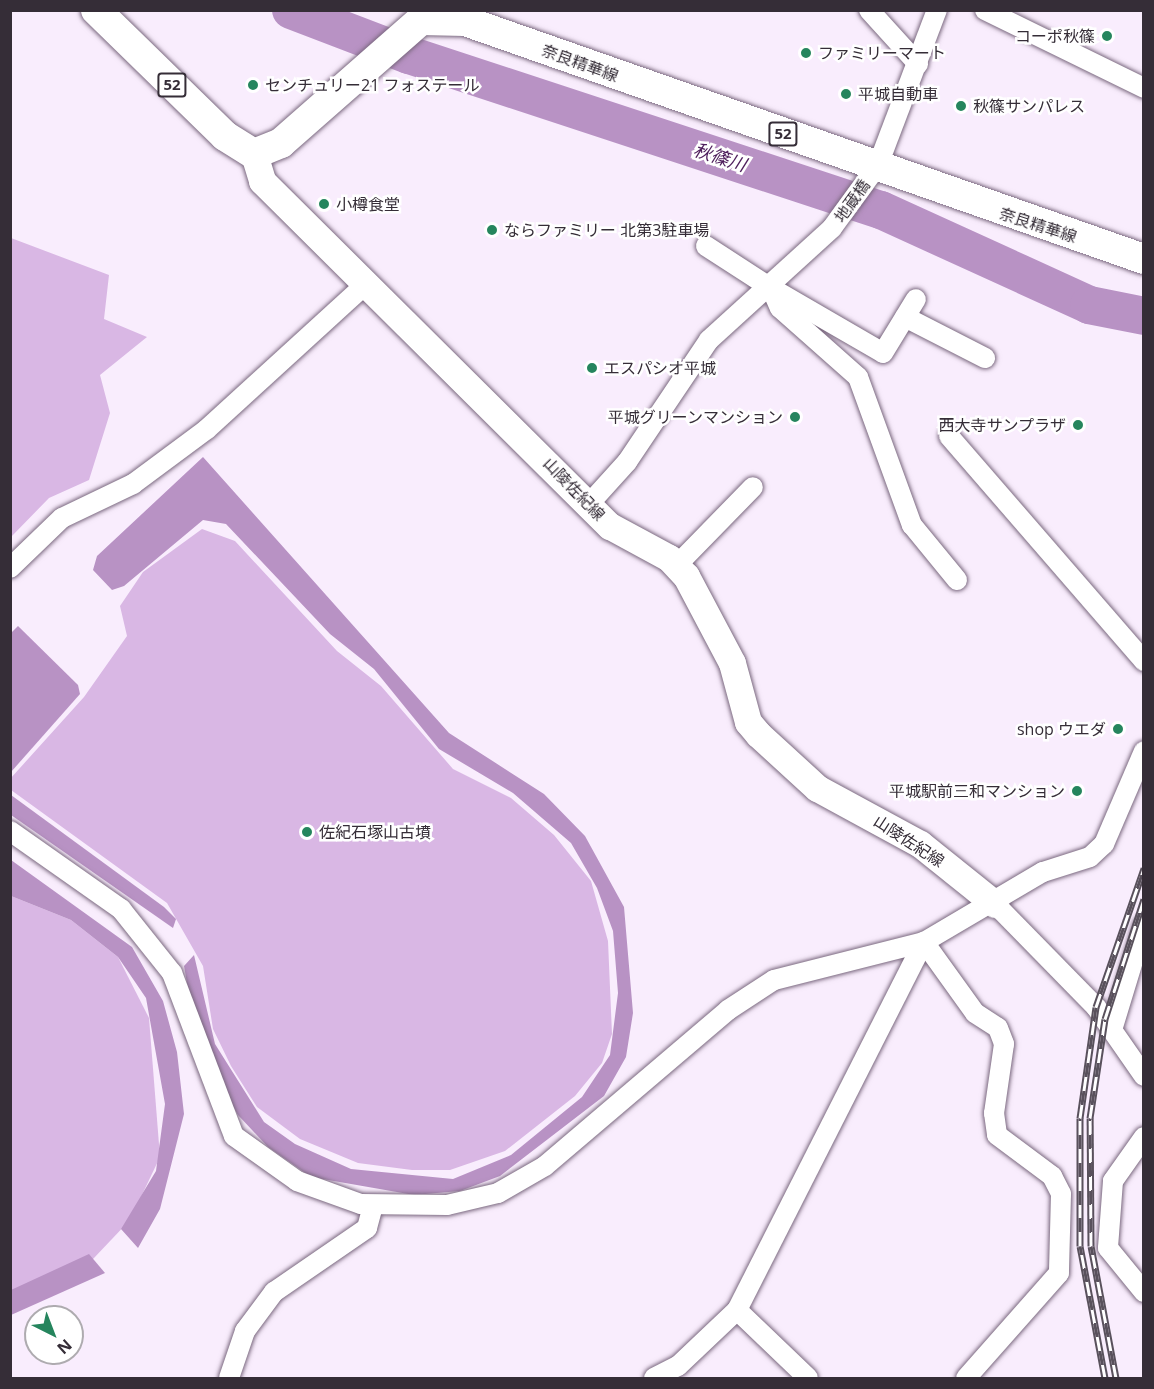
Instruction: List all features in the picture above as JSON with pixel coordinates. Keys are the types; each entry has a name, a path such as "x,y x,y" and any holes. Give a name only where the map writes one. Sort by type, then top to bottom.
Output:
{"main road":[{"name":"52","path":"96,10 225,136 254,154"},
{"name":"奈良精華線","path":"254,154 281,143 421,20 465,21 875,170 1143,260"},
{"name":"山陵佐紀線","path":"254,154 262,181 610,526 676,566 732,663 748,722 758,734 817,789 920,844 995,904"}],"street":[{"path":"869,10 918,64"},
{"name":"地蔵橋","path":"589,504 627,462 710,340 771,288 832,228 875,170 937,10"},
{"path":"985,10 1143,88"},
{"path":"706,246 771,288 883,353 916,299"},
{"path":"10,568 62,518 133,484 207,429 366,284"},
{"path":"771,288 780,308 858,377 912,525 957,580"},
{"path":"905,317 986,358"},
{"path":"949,436 1143,661"},
{"path":"676,566 753,487"},
{"path":"10,831 121,909 172,973 234,1136 297,1181 373,1206 447,1205 498,1193 545,1166 728,1010 774,980 924,942 958,918 995,904 1043,872 1090,857 1104,844 1143,751"},
{"path":"995,904 1112,1030 1143,1076"},
{"path":"1112,1030 1143,925"},
{"path":"654,1378 678,1366 737,1310 924,942"},
{"path":"924,942 975,1013 998,1028 1004,1044 994,1113 997,1135 1052,1176 1061,1194 1059,1273 966,1378"},
{"path":"1143,1137 1113,1181 1108,1248 1143,1292"},
{"path":"229,1378 245,1331 274,1292 367,1228 373,1206"},
{"path":"737,1310 808,1378"}],"shaded area":[{"path":"11,238 109,275 104,319 147,337 100,375 110,413 89,480 49,498 11,537"},
{"path":"203,457 449,733 544,794 585,836 624,907 633,1013 626,1057 604,1096 500,1176 460,1191 414,1195 311,1177 268,1147 238,1115 213,1073 194,1023 184,966 194,955 215,1044 264,1122 295,1144 351,1169 453,1179 511,1155 582,1097 610,1055 618,993 613,931 597,888 571,843 513,793 439,749 374,669 330,634 226,524 203,520 124,586 112,590 93,570 97,556"},
{"path":"202,529 235,541 337,651 381,686 453,769 511,798 554,835 591,881 608,941 612,1034 602,1063 575,1096 505,1151 450,1170 412,1170 358,1163 300,1139 257,1107 231,1066 213,1029 203,966 167,903 11,790 10,779 84,697 127,636 120,606 143,572"},
{"path":"18,626 78,685 80,694 11,772 11,633"},
{"path":"11,795 164,907 176,919 173,928 11,815"},
{"path":"11,860 132,947 163,1001 177,1052 184,1114 160,1209 138,1248 121,1229 156,1171 165,1104 146,998 118,957 71,920 11,896"},
{"path":"11,896 71,920 118,957 149,1018 160,1157 130,1220 75,1278 11,1298"},
{"path":"89,1254 105,1273 33,1305 24,1305 24,1309 11,1315 11,1290"}],"waterway":[{"name":"秋篠川","path":"291,10 409,55 881,210 1089,305 1144,316"}],"railway":[{"path":"1105,1378 1080,1246 1080,1118 1096,1007 1144,868"},
{"path":"1116,1378 1091,1246 1090,1118 1105,1019 1144,899"}],"place":[{"name":"コーポ秋篠","path":"1107,36"},
{"name":"ファミリーマート","path":"806,53"},
{"name":"センチュリー21 フォステール","path":"253,85"},
{"name":"平城自動車","path":"846,94"},
{"name":"秋篠サンパレス","path":"961,106"},
{"name":"小樽食堂","path":"324,204"},
{"name":"ならファミリー 北第3駐車場","path":"492,230"},
{"name":"エスパシオ平城","path":"592,368"},
{"name":"平城グリーンマンション","path":"795,417"},
{"name":"西大寺サンプラザ","path":"1078,425"},
{"name":"shop ウエダ","path":"1118,729"},
{"name":"平城駅前三和マンション","path":"1077,791"},
{"name":"佐紀石塚山古墳","path":"307,832"}]}
